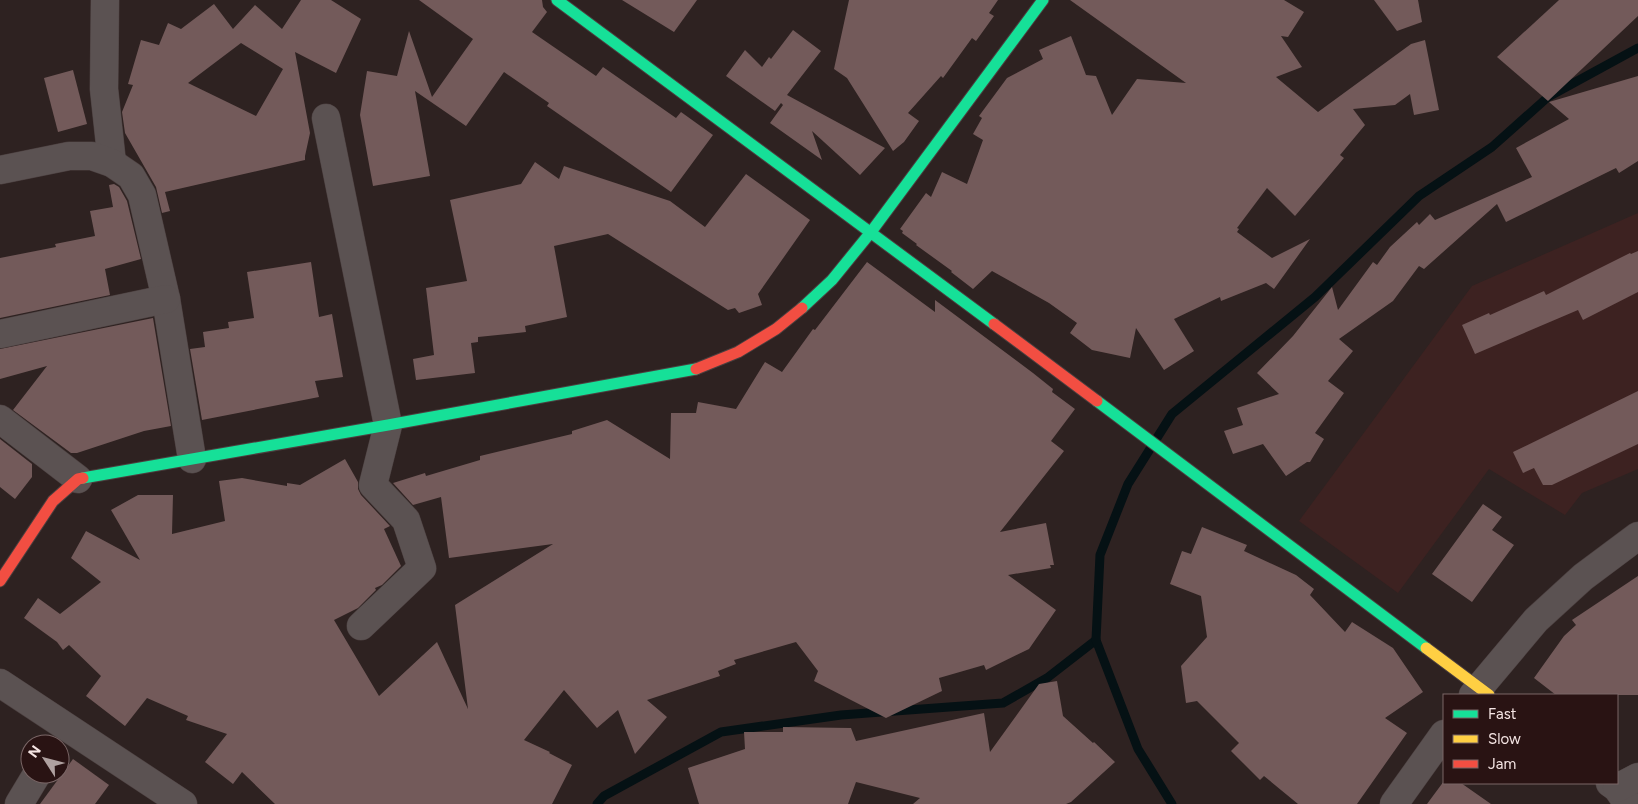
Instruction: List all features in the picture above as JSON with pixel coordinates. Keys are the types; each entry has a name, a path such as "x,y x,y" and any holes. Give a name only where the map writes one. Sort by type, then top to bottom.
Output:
{"street":[{"path":"105,0 104,89 112,163"},
{"path":"556,0 871,232 1180,464 1480,693 1536,620 1583,577 1638,536"},
{"path":"0,581 53,501 78,479 700,368 738,352 776,329 810,302 832,280 871,232 1043,0"},
{"path":"326,118 388,425 373,485 406,520 422,568 361,626"},
{"path":"0,170 69,156 92,156 112,163 131,176 142,195 166,299 192,459"},
{"path":"0,334 166,299"},
{"path":"0,419 78,479"},
{"path":"0,683 59,734"},
{"path":"1394,804 1443,735"},
{"path":"70,741 183,804"},
{"path":"19,804 31,784"}],"shaded area":[{"path":"1638,213 1638,469 1582,493 1565,515 1489,469 1398,593 1299,521 1472,286"}],"building":[{"path":"301,0 331,0 361,19 336,73 295,52 310,133 305,160 165,192 170,211 162,213 156,187 125,133 122,112 133,85 128,84 141,40 159,45 168,23 181,29 214,4 233,29 255,5 282,29","holes":["241,43 283,69 256,116 188,83"]},
{"path":"419,0 542,0 543,7 547,12 532,32 596,76 603,67 676,118 681,112 713,135 671,192 547,106 549,103 504,72 466,126 415,91 430,176 373,186 360,115 367,71 397,76 409,31 432,97 473,39"},
{"path":"622,0 697,0 674,32"},
{"path":"849,0 998,0 989,13 994,16 976,41 972,38 943,78 941,76 908,113 919,121 904,142 893,151 847,78 834,69"},
{"path":"1070,0 1284,0 1304,12 1288,37 1281,36 1302,67 1276,77 1318,112 1411,44 1425,40 1439,110 1414,115 1410,94 1395,105 1353,109 1365,125 1340,155 1344,158 1295,216 1267,188 1237,228 1239,229 1237,232 1272,258 1310,239 1274,289 1266,283 1221,301 1220,297 1174,319 1194,351 1164,370 1136,328 1130,358 1092,350 1070,333 1077,323 1049,303 992,271 973,289 916,245 900,229 926,193 931,197 942,172 967,184 983,140 973,134 982,118 979,116 1007,78 1043,59 1039,50 1071,36 1086,75 1096,76 1112,115 1137,79 1186,83"},
{"path":"1374,0 1418,0 1422,22 1397,31"},
{"path":"1559,0 1638,0 1638,16 1548,101 1497,57"},
{"path":"793,30 821,51 787,95 885,148 860,175 812,131 822,160 770,123 783,105 781,103 775,111 726,76 745,50 762,67 769,57 771,59"},
{"path":"73,70 87,124 58,132 44,78"},
{"path":"1638,76 1638,161 1619,173 1616,168 1506,222 1497,204 1424,269 1419,266 1393,301 1339,339 1353,351 1328,381 1344,393 1315,433 1324,439 1310,462 1307,462 1286,476 1263,444 1233,454 1224,431 1243,425 1237,408 1279,394 1257,373 1293,336 1332,287 1338,310 1373,262 1377,265 1390,247 1417,222 1419,225 1430,214 1435,220 1532,177 1516,148 1569,119 1549,102"},
{"path":"535,162 559,179 564,166 670,201 705,227 746,174 810,220 758,294 762,305 739,313 735,308 728,310 608,234 554,246 567,317 525,326 526,332 478,337 478,342 471,343 475,373 416,380 413,359 434,355 426,288 467,281 450,200 521,184"},
{"path":"114,184 119,187 127,201 141,259 105,269 110,295 0,318 0,258 56,247 55,244 95,236 90,211 113,207 109,185"},
{"path":"1638,251 1638,292 1583,320 1578,310 1475,354 1462,325 1544,291 1546,295 1630,253"},
{"path":"311,262 319,317 332,314 343,377 315,381 319,397 202,420 190,349 205,347 203,332 229,328 228,322 254,318 247,272"},
{"path":"867,262 935,312 935,300 1033,373 1053,389 1052,392 1075,409 1051,441 1064,451 1000,532 1046,523 1054,565 1050,565 1051,568 1008,575 1056,610 1029,649 986,670 984,665 939,678 942,691 886,718 814,681 818,671 796,642 734,660 736,664 718,671 720,676 647,700 667,717 635,754 618,710 597,728 564,690 524,740 572,765 552,804 275,804 242,772 233,784 205,762 227,734 186,720 188,716 147,698 125,726 86,696 101,676 69,645 63,650 57,642 24,618 38,598 60,614 101,582 71,558 86,531 140,560 111,510 138,495 173,495 172,534 225,521 219,481 242,478 287,486 287,483 300,485 345,459 358,482 358,489 361,495 390,526 384,529 401,566 382,585 375,588 376,590 358,608 334,620 379,696 437,642 468,709 455,605 553,544 449,558 441,497 413,505 393,483 425,473 426,476 480,460 480,456 572,434 572,431 607,420 670,459 671,413 696,413 698,402 736,409 765,362 782,372 813,329 815,330"},
{"path":"153,318 171,426 144,431 77,453 71,453 13,410 47,366 0,379 0,349"},
{"path":"1638,391 1638,444 1552,485 1543,485 1534,468 1523,473 1513,452"},
{"path":"0,439 32,464 32,477 15,499 0,487"},
{"path":"1483,504 1502,517 1492,530 1514,545 1472,602 1432,574"},
{"path":"1202,527 1247,545 1244,551 1296,575 1314,589 1310,595 1345,632 1352,622 1393,648 1423,692 1385,718 1407,733 1357,804 1298,804 1264,776 1260,780 1231,751 1239,743 1197,701 1186,703 1181,666 1207,637 1201,596 1170,584 1182,551 1191,554"},
{"path":"1638,576 1638,695 1555,694 1534,678 1564,636 1576,625 1572,620"},
{"path":"1057,681 1063,716 1115,762 1071,802 1066,804 913,804 920,798 856,782 848,804 699,804 688,768 745,749 744,732 783,732 783,727 851,728 856,741 984,713 990,752 1039,684"},
{"path":"73,759 109,785 95,804 40,804 55,784 70,784 70,763"},
{"path":"1443,782 1443,784 1462,784 1491,804 1427,804"}],"waterway":[{"path":"1172,804 1138,749 1096,640 1100,555 1128,484 1172,414 1315,297 1419,196 1492,147 1548,97 1638,48"},
{"path":"597,804 604,796 721,732 841,715 1003,703 1047,678 1096,640"}],"traffic: fast":[{"path":"557,0 994,324"},
{"path":"802,308 832,280 871,232 1043,0"},
{"path":"83,478 696,369"},
{"path":"1097,401 1426,648"}],"traffic: slow":[{"path":"1426,648 1488,694"}],"traffic: jam":[{"path":"696,369 738,352 776,329 802,308"},
{"path":"994,324 1097,401"},
{"path":"0,581 53,501 78,479 83,478"}]}
